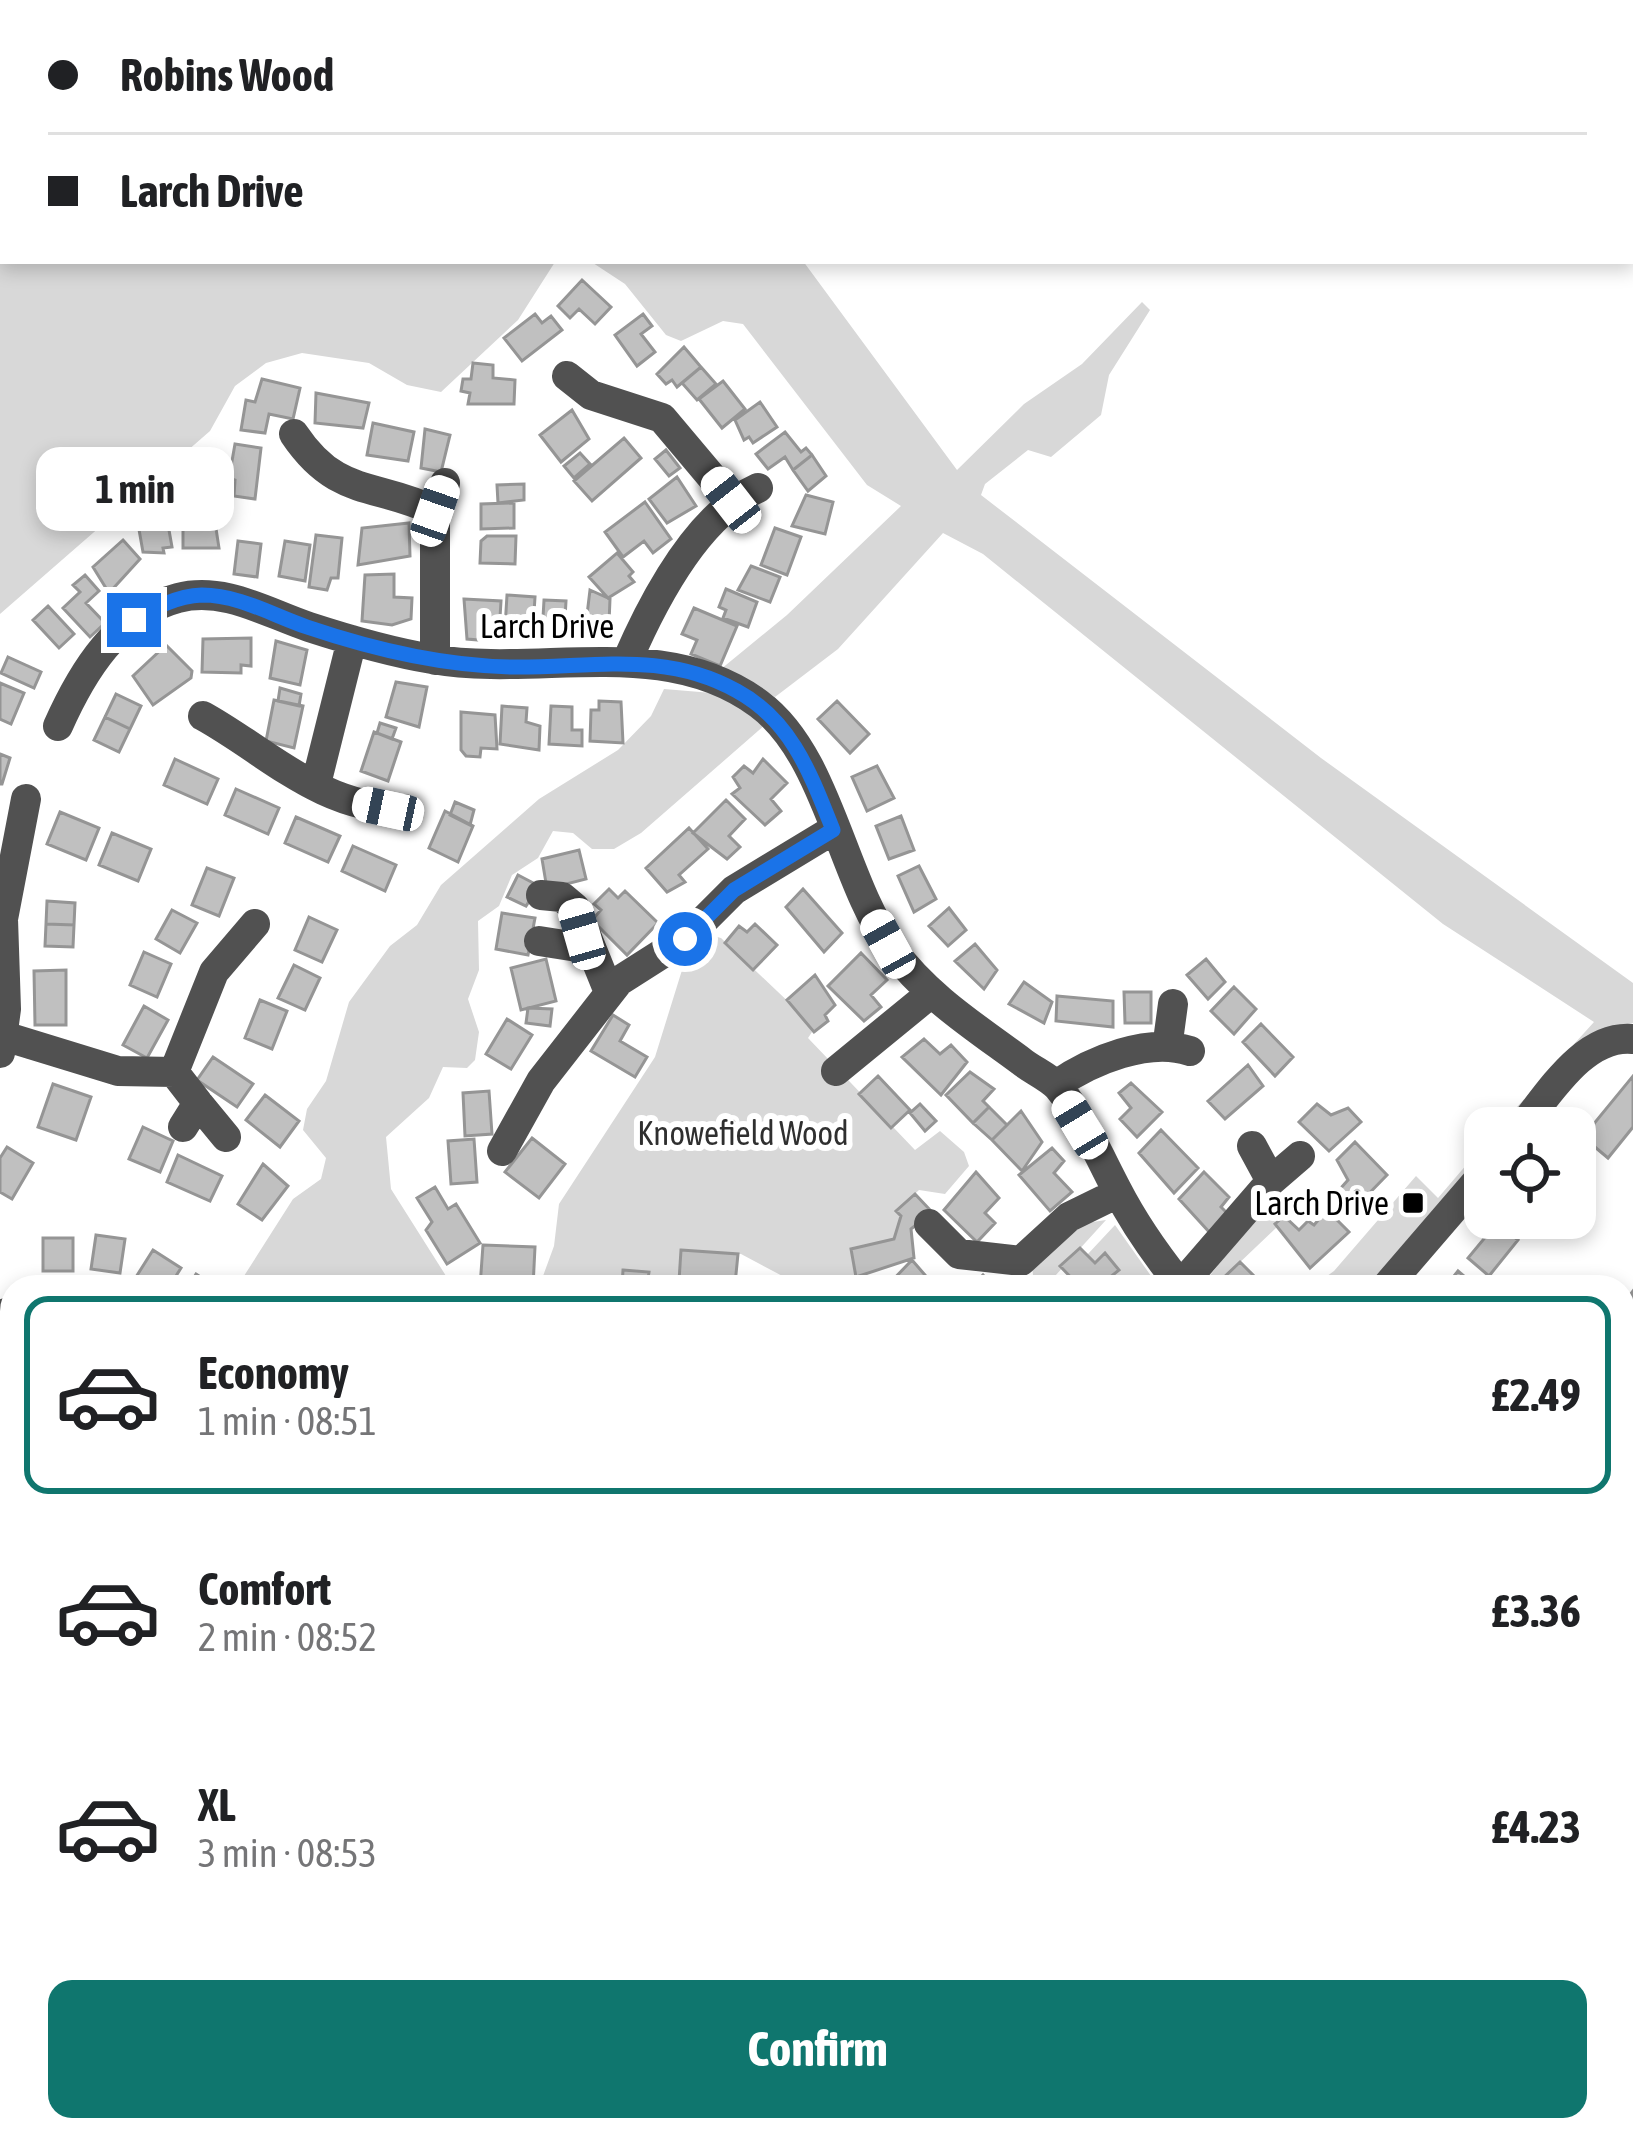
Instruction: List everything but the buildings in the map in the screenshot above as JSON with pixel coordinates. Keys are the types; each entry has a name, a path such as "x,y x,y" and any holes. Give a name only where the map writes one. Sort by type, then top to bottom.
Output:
{"street":[{"path":"565,370 591,395 662,418 745,494 652,610 626,661"},
{"path":"294,434 312,461 334,479 440,497 435,660"},
{"name":"Larch Drive","path":"58,726 99,651 134,620 177,598 224,597 352,640 435,660 513,667 626,661 708,678 760,705 785,730 808,767 888,944 930,994 1056,1085 1150,1247 1172,1275"},
{"path":"316,784 352,640"},
{"path":"203,716 278,769 352,801 404,808"},
{"path":"26,799 10,859 1,971 2,1046 142,1075 174,1072"},
{"path":"502,1150 541,1081 610,992 685,939 734,890 833,830"},
{"path":"541,895 562,897 575,908 610,992"},
{"path":"226,1137 191,1115 174,1072 214,972 255,924"},
{"path":"539,941 590,949"},
{"path":"836,1071 930,994"},
{"path":"1056,1085 1096,1061 1179,1046 1173,1004"},
{"path":"1539,1107 1584,1055 1607,1039 1633,1039"},
{"path":"1252,1146 1270,1181"},
{"name":"Larch Drive","path":"1190,1275 1270,1181 1300,1156"},
{"path":"928,1224 959,1254 991,1253 1023,1274 1070,1217 1118,1193"},
{"path":"1396,1275 1464,1196"}],"green space":[{"path":"0,264 554,264 518,320 441,392 407,385 369,363 302,353 266,363 235,386 210,431 0,614"},
{"path":"595,264 805,264 957,470 1024,404 1082,364 1142,302 1150,310 1109,375 1101,415 1051,457 1028,450 985,484 981,495 1321,758 1633,983 1633,1023 1595,1032 1526,1107 1517,1107 1594,1022 1443,924 983,554 943,533 838,649 775,697 753,683 715,674 787,615 901,506 867,485 743,324 723,321 681,341 666,335 625,284"},
{"path":"664,689 724,694 765,725 641,833 614,849 592,849 573,833 553,831 538,858 512,875 499,906 478,921 479,970 468,999 479,1032 475,1060 467,1068 443,1067 429,1098 386,1137 391,1189 445,1275 245,1275 293,1199 321,1179 326,1158 303,1130 307,1109 326,1081 349,1002 390,946 417,925 441,885 539,799 618,750 651,716"},
{"name":"Knowefield Wood","path":"710,935 721,938 797,1010 812,1032 808,1038 915,1150 940,1131 964,1152 969,1166 945,1194 919,1190 897,1211 901,1216 894,1239 852,1249 856,1275 780,1275 741,1254 682,1250 680,1275 624,1270 623,1275 543,1275 554,1246 559,1204 655,1057 687,954"},
{"path":"1464,1168 1464,1178 1380,1275 1328,1275 1334,1271 1416,1176 1438,1198"},
{"path":"1264,1206 1278,1226 1227,1275 1210,1275"},
{"path":"1106,1220 1056,1275 1033,1275 1032,1264 1086,1223"},
{"path":"1115,1225 1150,1275 1112,1275 1118,1269 1106,1254 1095,1263 1087,1255"}],"place":[{"name":"Larch Drive","path":"1413,1203"}],"route":[{"path":"134,620 177,598 224,597 352,640 435,660 513,667 626,661 676,668 734,689 760,705 785,730 808,767 833,830 734,890 685,939"}]}
